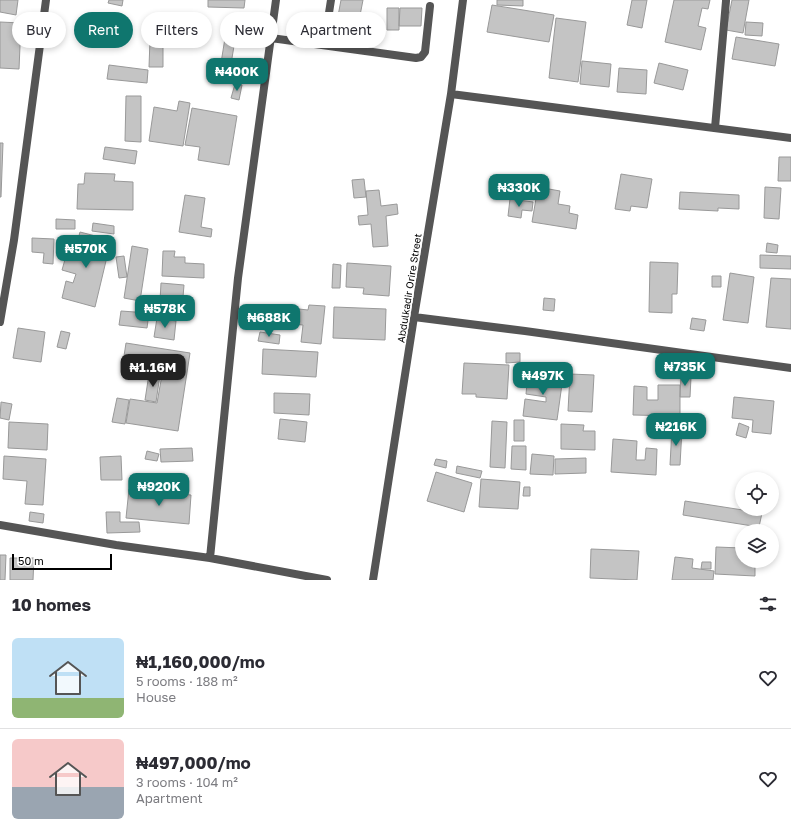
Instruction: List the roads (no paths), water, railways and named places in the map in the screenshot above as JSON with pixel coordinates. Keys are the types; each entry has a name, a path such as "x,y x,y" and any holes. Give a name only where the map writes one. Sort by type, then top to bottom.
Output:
{"street":[{"path":"0,322 14,240 46,0"},
{"path":"274,12 276,0"},
{"path":"329,12 331,0"},
{"name":"Abdulkadir Orire Street","path":"373,580 414,317 452,94 463,0"},
{"path":"715,128 726,1"},
{"path":"345,48 416,58 422,57 425,52 430,6"},
{"path":"210,558 238,278 269,48"},
{"path":"452,94 791,138"},
{"path":"414,317 791,368"},
{"path":"0,525 116,545 210,558 327,580"}]}
